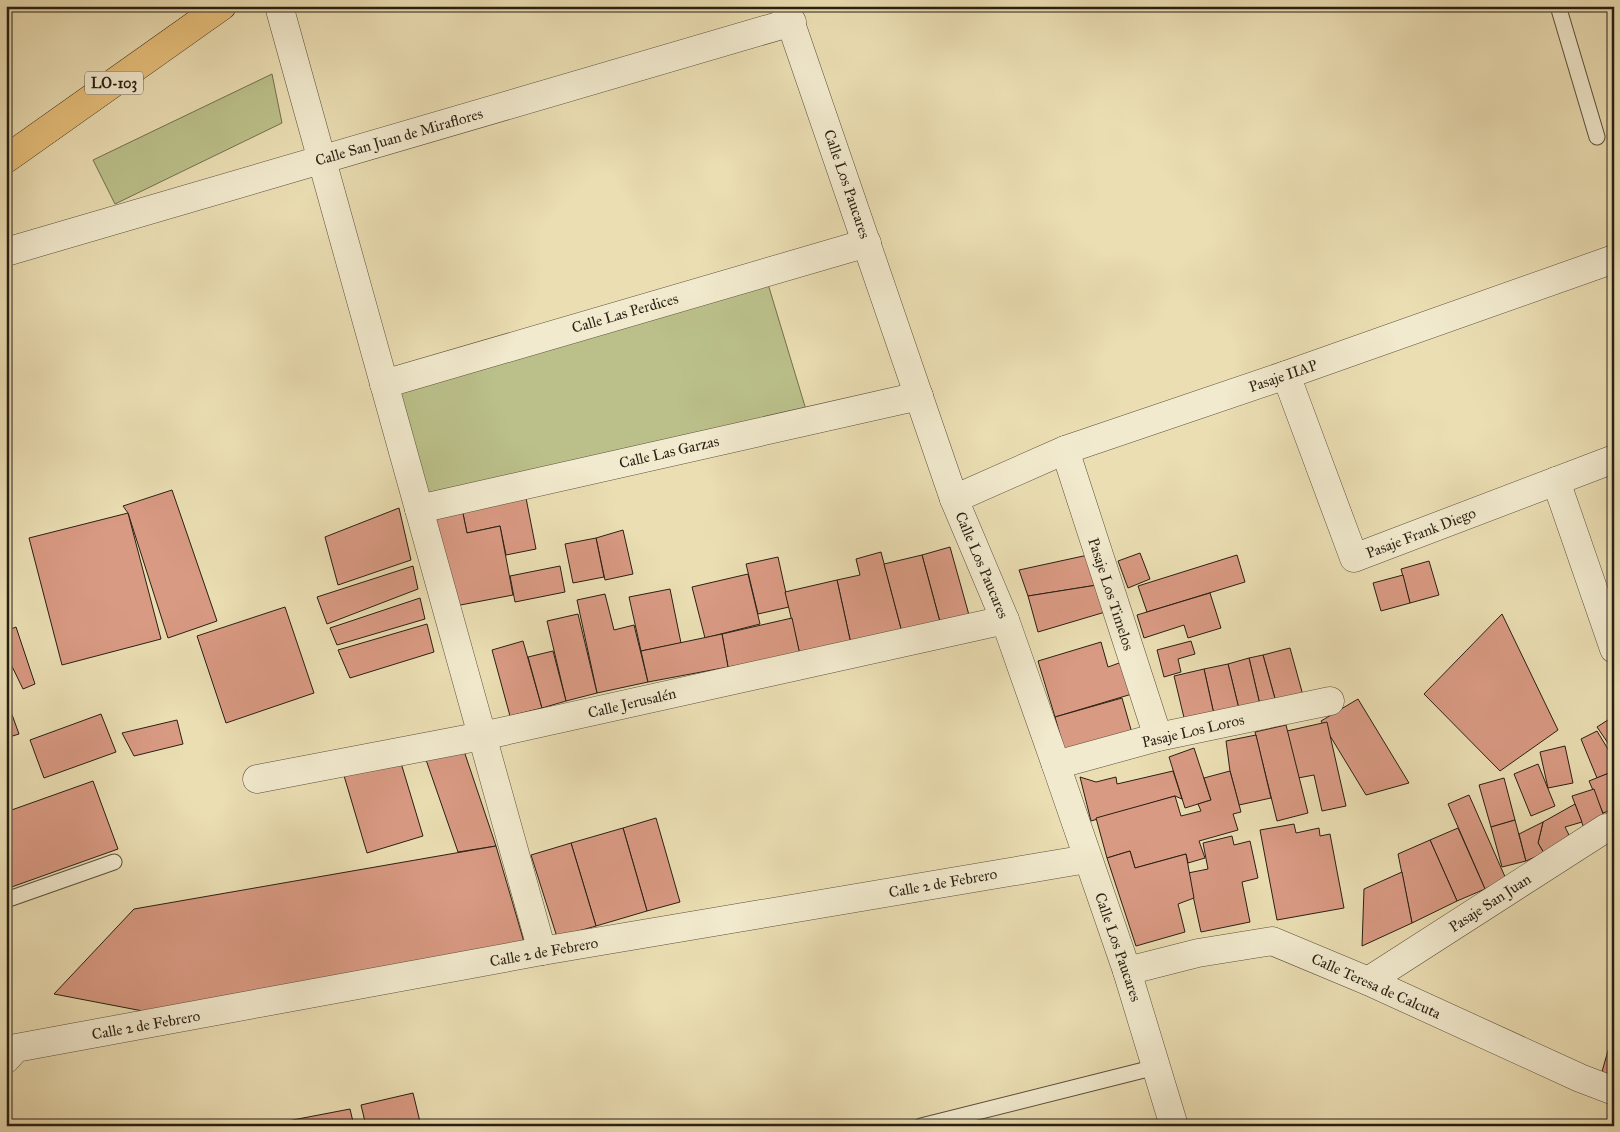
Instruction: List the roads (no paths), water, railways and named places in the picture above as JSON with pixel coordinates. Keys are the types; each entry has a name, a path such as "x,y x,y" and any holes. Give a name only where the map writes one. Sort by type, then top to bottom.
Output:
{"main road":[{"name":"LO-103","path":"6,159 222,6"}],"street":[{"path":"279,6 542,951"},
{"name":"Calle San Juan de Miraflores","path":"6,252 322,160 789,14"},
{"name":"Calle Los Paucares","path":"789,14 954,499 1005,620 1127,970 1174,1126"},
{"name":"Calle Las Perdices","path":"384,384 867,243"},
{"name":"Pasaje IIAP","path":"954,499 1065,450 1611,268"},
{"name":"Pasaje Frank Diego","path":"1286,376 1354,558 1614,459"},
{"name":"Calle Las Garzas","path":"419,509 919,396"},
{"name":"Pasaje Los Timelos","path":"1065,450 1158,737"},
{"path":"1556,481 1614,650"},
{"name":"Calle Jerusalén","path":"257,779 482,736 1005,620"},
{"name":"Pasaje Los Loros","path":"1056,765 1158,737 1330,701"},
{"name":"Pasaje San Juan","path":"1368,981 1606,828 1614,829"},
{"name":"Calle 2 de Febrero","path":"6,1059 16,1048 542,951 1087,859"},
{"name":"Calle Teresa de Calcuta","path":"1127,970 1198,953 1272,942 1368,981 1580,1078 1614,1090"}],"lane":[{"path":"1558,6 1597,137"},
{"path":"6,900 114,862"},
{"path":"921,1126 1156,1067"}]}
